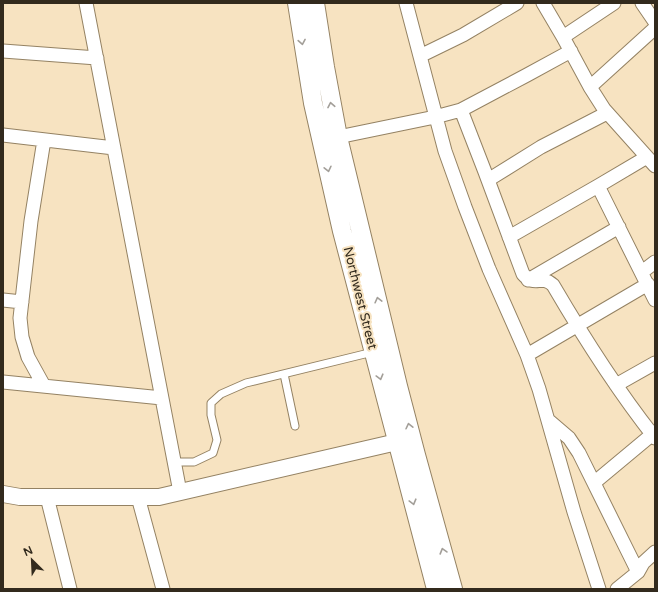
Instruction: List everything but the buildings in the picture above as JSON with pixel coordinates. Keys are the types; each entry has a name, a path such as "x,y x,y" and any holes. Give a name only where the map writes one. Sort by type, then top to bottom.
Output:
{"main road":[{"name":"Northwest Street","path":"296,3 313,103 342,231 436,589"},
{"name":"Northwest Street","path":"315,3 338,137 416,455 453,589"}],"street":[{"path":"86,3 180,492"},
{"path":"406,3 445,151 489,269 527,355 548,420 574,512 599,589"},
{"path":"420,56 463,35 517,3"},
{"path":"509,237 598,186 651,161 607,113 590,87 564,37 543,3"},
{"path":"564,37 614,3"},
{"path":"642,3 655,22"},
{"path":"590,87 655,28"},
{"path":"3,51 97,58"},
{"path":"338,137 435,117 460,110 527,76 571,51"},
{"path":"460,110 523,274 528,280 544,280 549,281 553,285 577,326 616,385 654,435 595,482"},
{"path":"488,180 541,147 607,113"},
{"path":"3,135 114,148"},
{"path":"44,140 31,221 20,318 22,337 28,357 44,386"},
{"path":"598,186 655,300"},
{"path":"528,280 619,226"},
{"path":"642,272 655,262"},
{"path":"527,355 648,284"},
{"path":"3,300 22,302"},
{"path":"616,385 655,363"},
{"path":"3,382 162,398"},
{"path":"548,420 569,438 579,453 595,482 638,572"},
{"path":"3,494 20,497 159,497 397,442"},
{"path":"47,497 70,589"},
{"path":"138,497 163,589"},
{"path":"617,589 638,572 643,563 655,552"}],"lane":[{"path":"175,462 194,462 213,453 217,440 211,415 211,403 221,394 246,383 374,352"},
{"path":"284,374 295,426"}]}
